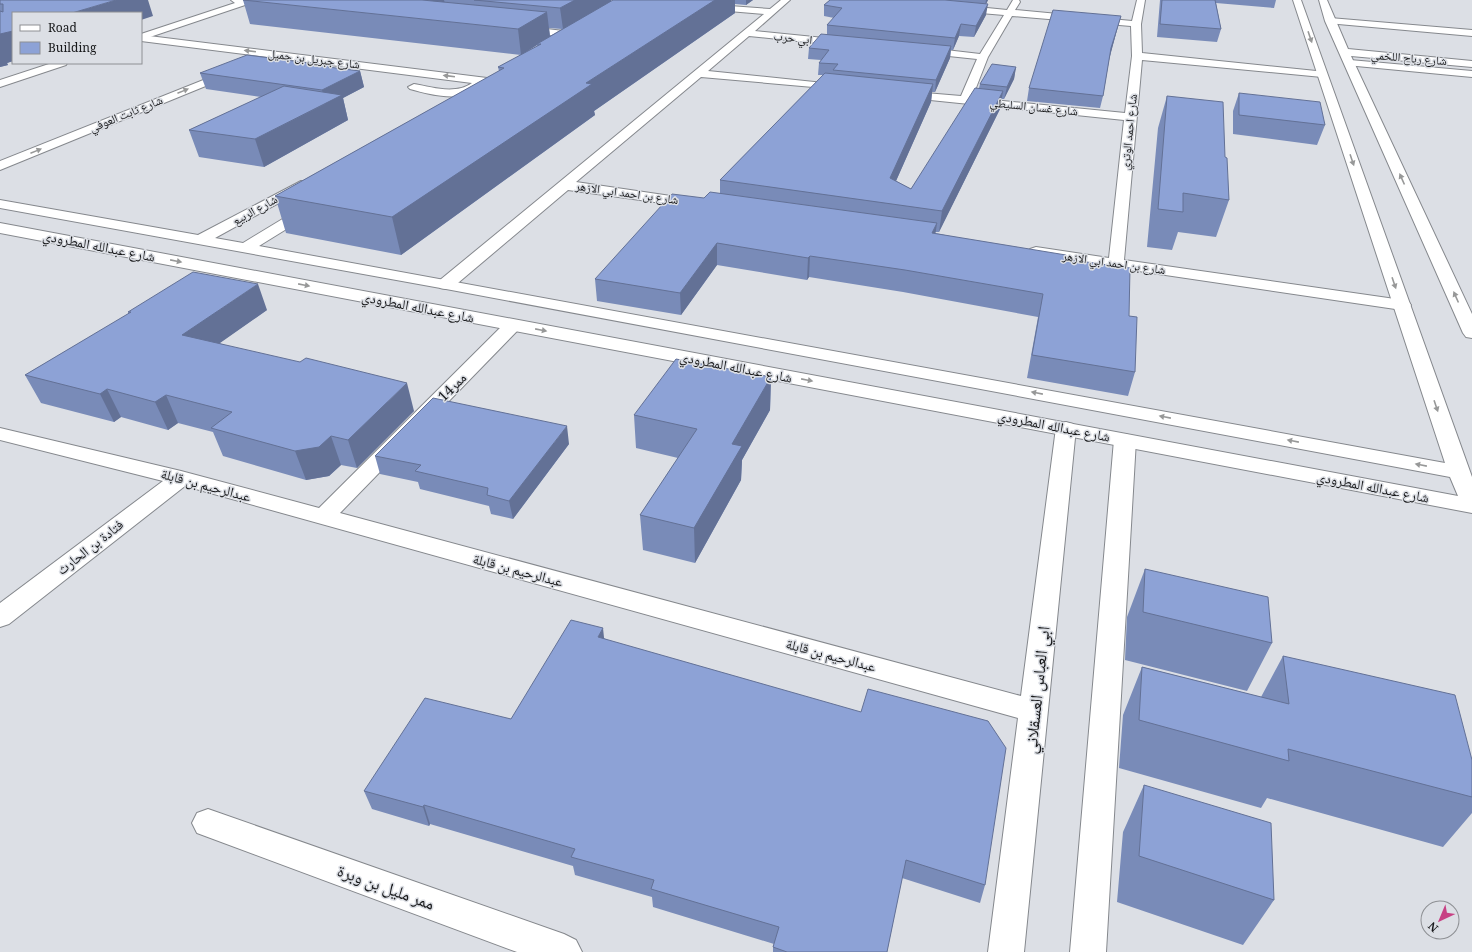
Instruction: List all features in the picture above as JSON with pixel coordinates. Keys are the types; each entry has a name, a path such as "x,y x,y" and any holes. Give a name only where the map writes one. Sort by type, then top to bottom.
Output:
{"street":[{"path":"235,0 279,4"},
{"path":"446,284 786,0"},
{"path":"965,100 983,57 1018,0"},
{"name":"شارع احمد الوتري","path":"1116,264 1131,117 1136,56 1136,24 1141,0"},
{"path":"1297,0 1459,472 1472,502"},
{"path":"1323,0 1330,21 1472,333"},
{"path":"142,37 248,1"},
{"path":"696,5 771,12"},
{"path":"948,7 1136,24"},
{"path":"1330,21 1472,33"},
{"path":"545,46 577,26"},
{"path":"509,28 564,34"},
{"name":"ابي حرب","path":"746,33 857,44"},
{"name":"شارع جبريل بن جميل","path":"142,37 482,80"},
{"path":"912,50 983,57"},
{"path":"1136,56 1322,74"},
{"name":"شارع رباح اللخمي","path":"1348,58 1472,64"},
{"name":"شارع رباح اللخمي","path":"1348,58 1472,74"},
{"name":"شارع ثابت العوفي","path":"0,166 240,68 240,64 228,62 221,64"},
{"path":"0,84 59,64"},
{"path":"401,85 453,98 482,86 482,80 500,73"},
{"path":"698,73 855,89"},
{"name":"شارع غسان السليطي","path":"887,92 1131,117"},
{"name":"شارع الربيع","path":"200,240 311,180"},
{"name":"شارع بن احمد ابي الازهر","path":"565,184 715,206"},
{"name":"شارع الربيع","path":"245,248 319,203"},
{"name":"شارع عبدالله المطرودي","path":"0,204 446,284 1459,472"},
{"name":"شارع عبدالله المطرودي","path":"0,228 1066,428 1472,506"},
{"name":"شارع بن احمد ابي الازهر","path":"1022,250 1402,304"},
{"name":"ممر14","path":"324,516 513,325"},
{"name":"ابي العباس العسقلاني","path":"1006,952 1035,711 1066,428"},
{"name":"عبدالرحيم بن قابلة","path":"0,434 181,478 324,516 1035,711"},
{"path":"1088,952 1125,440"},
{"name":"فتادة بن الحارث","path":"0,617 181,478"},
{"name":"ممر مليل بن وبرة","path":"208,822 526,946 564,952"}],"building":[{"path":"0,0 116,0 75,12 12,12 12,31 0,34 0,11 3,12 3,4 0,4"},
{"path":"243,0 422,0 547,12 518,29"},
{"path":"474,0 575,0 560,8"},
{"path":"613,0 715,0 586,83 592,84 392,217 275,196 504,68 498,67 541,44 537,44"},
{"path":"830,0 945,0 988,4 976,26 961,24 955,38 827,25 842,8 824,5"},
{"path":"1162,0 1215,0 1221,29 1160,24"},
{"path":"1053,10 1121,16 1111,48 1103,96 1029,88"},
{"path":"821,34 951,46 936,80 833,70 838,64 819,63 829,50 809,48"},
{"path":"247,55 360,71 322,90 200,73"},
{"path":"992,64 1016,67 1007,87 980,84"},
{"path":"825,73 933,84 890,178 911,189 975,88 1003,91 942,211 720,180"},
{"path":"284,86 342,95 255,139 189,130"},
{"path":"1239,93 1320,102 1325,125 1239,115"},
{"path":"1167,96 1223,102 1225,157 1227,158 1229,200 1183,193 1183,212 1158,209"},
{"path":"710,192 937,223 932,233 1066,255 1065,259 1130,268 1129,316 1137,317 1135,372 1032,355 1043,294 905,270 810,256 808,258 717,243 680,293 595,279 672,194 704,198"},
{"path":"193,272 258,284 182,335 300,362 306,358 407,383 348,440 331,436 319,447 295,451 211,428 232,412 166,395 155,402 107,389 100,394 25,375 131,312 128,312"},
{"path":"676,359 771,377 732,444 742,446 694,528 640,515 697,429 634,415"},
{"path":"433,398 567,426 509,501 487,495 488,488 415,471 421,465 375,456"},
{"path":"1145,569 1268,597 1272,643 1143,612"},
{"path":"571,620 603,628 598,637 861,712 868,689 988,721 1006,748 985,885 906,860 887,952 787,952 773,947 779,927 651,889 654,880 571,857 575,849 424,805 423,807 364,791 425,698 511,719"},
{"path":"1283,656 1455,695 1472,760 1472,797 1288,749 1289,761 1139,720 1142,667 1289,704"},
{"path":"1144,785 1271,823 1274,900 1139,856"}]}
